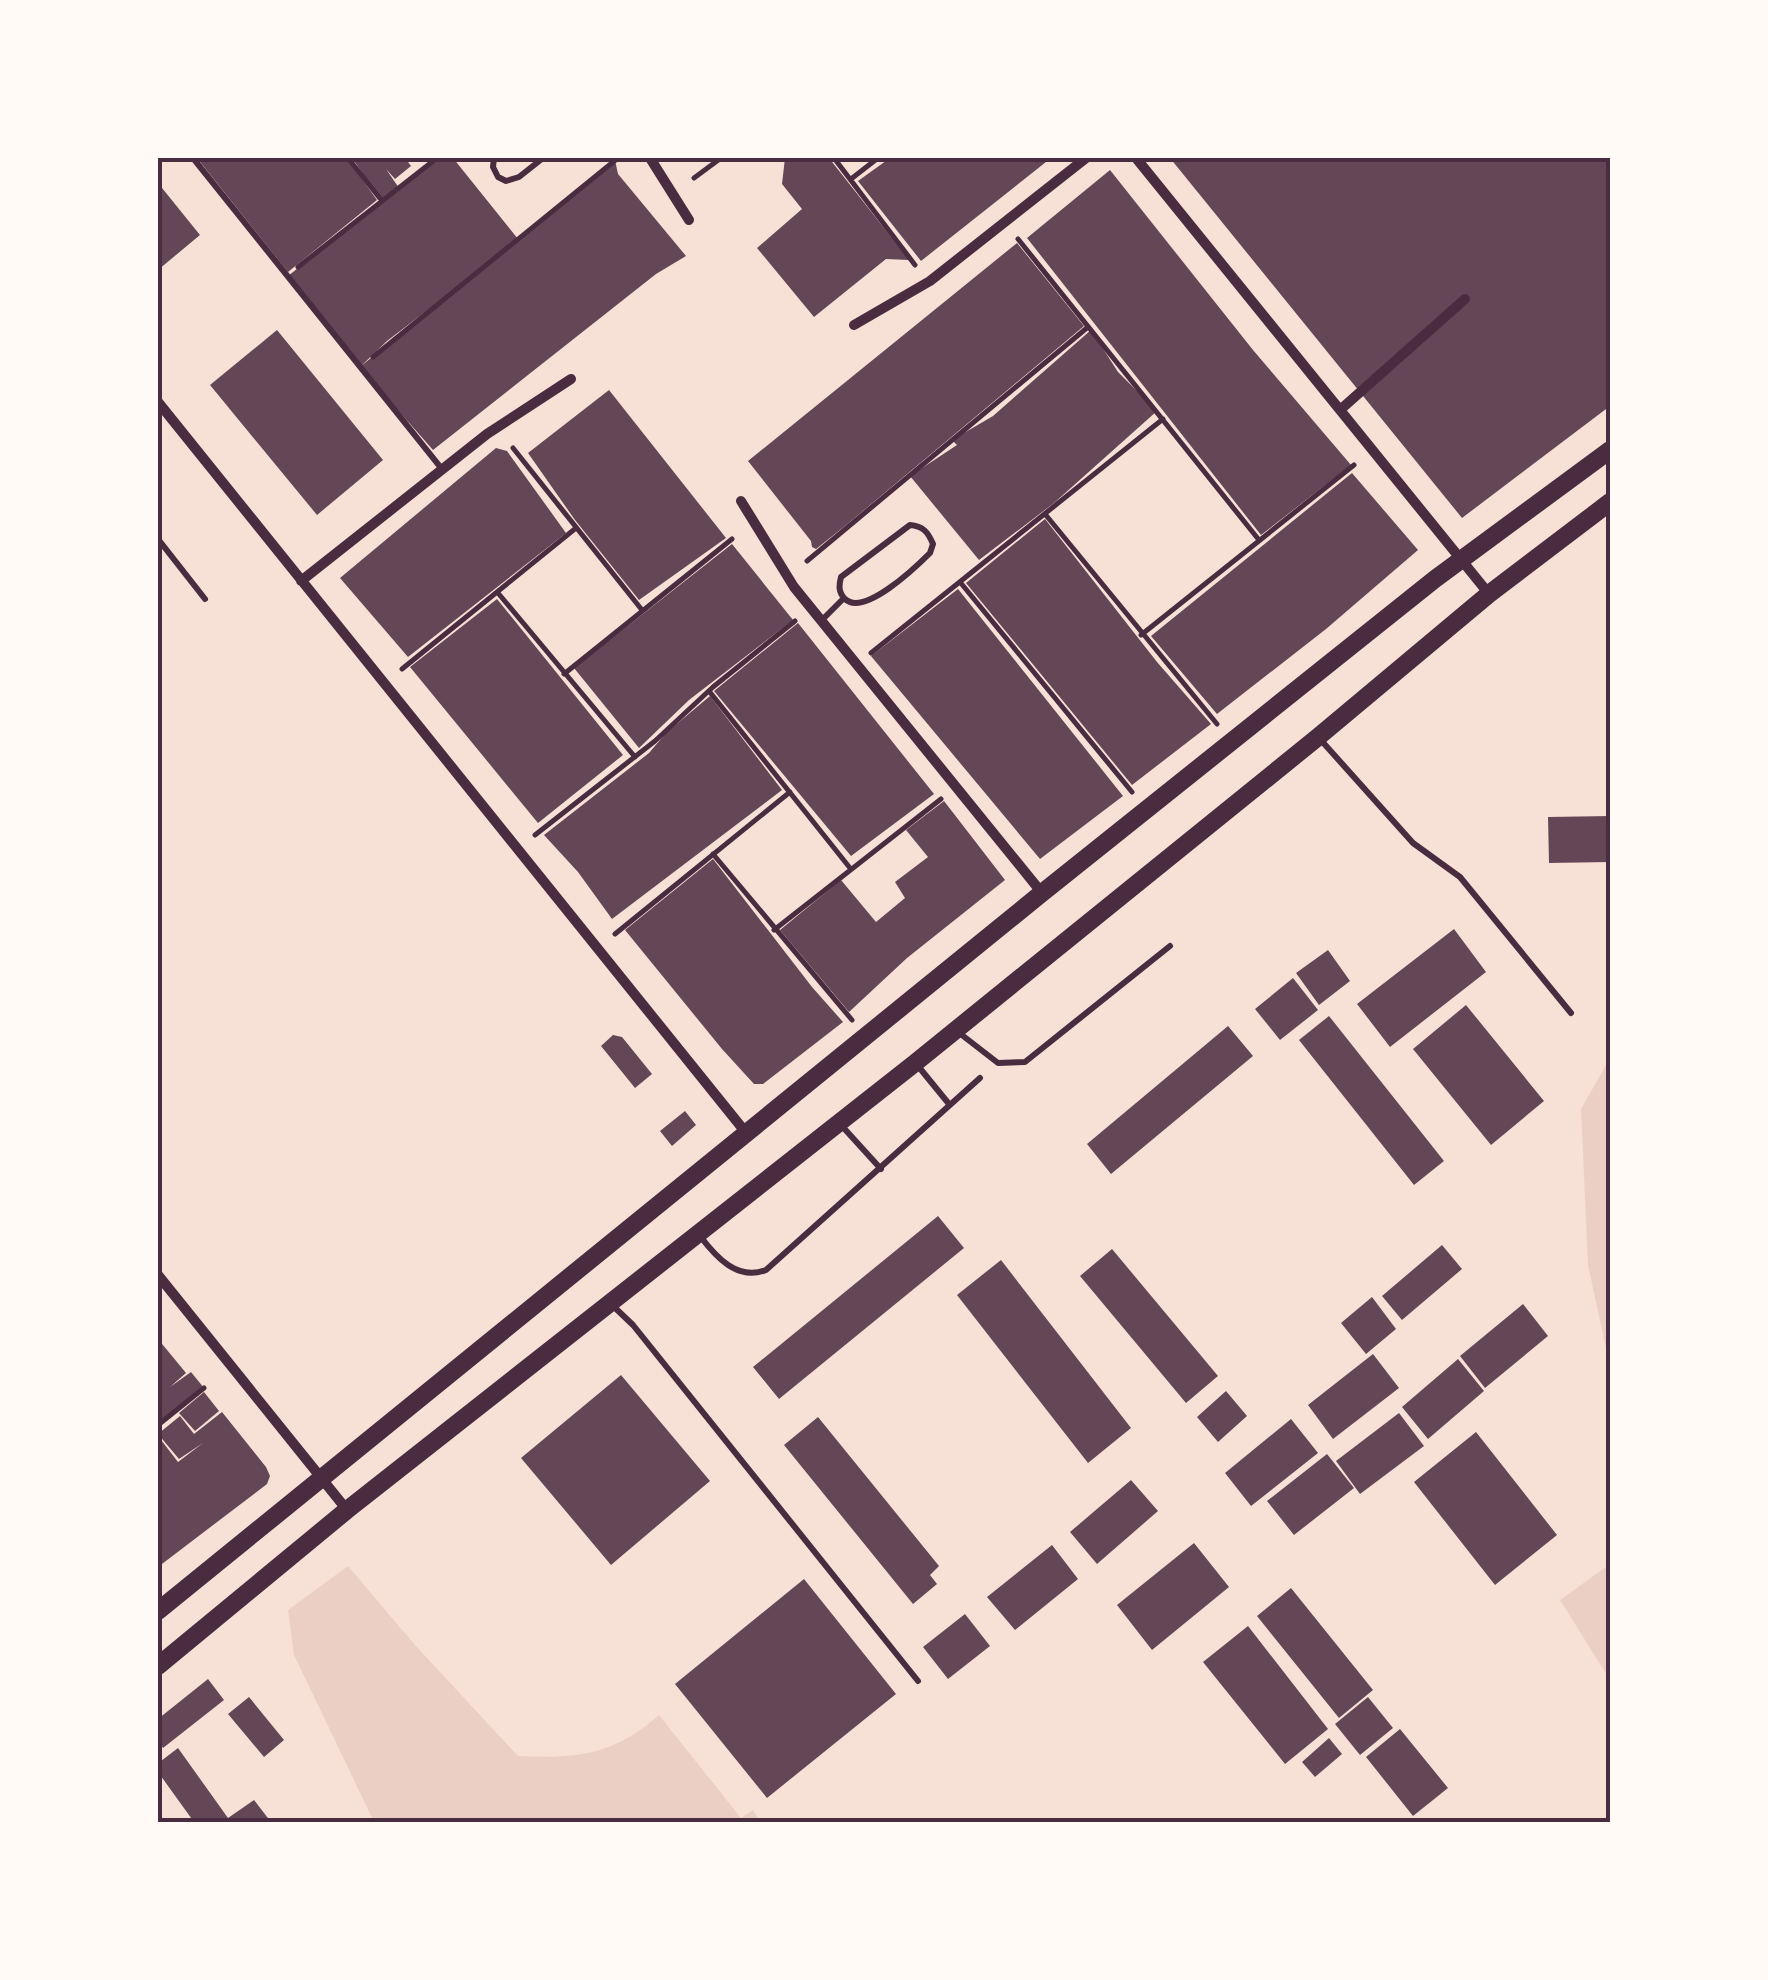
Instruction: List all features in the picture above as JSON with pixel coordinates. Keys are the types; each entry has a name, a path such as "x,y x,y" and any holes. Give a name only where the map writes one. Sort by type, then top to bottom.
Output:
{"street":[{"path":"650,158 689,220"},
{"path":"854,325 930,281 1086,158"},
{"path":"1136,158 1489,594"},
{"path":"1340,410 1465,299"},
{"path":"302,581 487,434 571,379"},
{"path":"158,402 748,1134"},
{"path":"158,1611 1042,893 1460,559 1610,450"},
{"path":"740,501 778,566 1042,893"},
{"path":"158,1666 347,1510 915,1063 1489,594 1610,502"},
{"path":"158,1274 347,1510"}],"lane":[{"path":"193,158 442,469"},
{"path":"494,158 498,177 506,181 519,177 543,158"},
{"path":"919,526 928,533 933,544 930,553 916,568 866,603 851,603 844,598 839,590 841,577 902,528 919,526"},
{"path":"158,539 206,599"},
{"path":"821,621 844,598"},
{"path":"1318,737 1413,843 1460,877 1571,1012"},
{"path":"955,1030 998,1062 1025,1062 1170,946"},
{"path":"915,1063 948,1104"},
{"path":"698,1234 732,1268 756,1274 766,1270 980,1078"},
{"path":"839,1122 881,1169"},
{"path":"610,1303 633,1325 918,1681"}],"path":[{"path":"348,158 382,201"},
{"path":"288,276 437,158"},
{"path":"360,367 618,158"},
{"path":"694,178 721,158"},
{"path":"834,158 915,265"},
{"path":"850,179 878,158"},
{"path":"1018,239 1259,540"},
{"path":"807,562 1088,327"},
{"path":"865,658 1164,419"},
{"path":"513,448 642,610"},
{"path":"1141,635 1354,465"},
{"path":"1046,514 1217,724"},
{"path":"402,668 576,528"},
{"path":"564,674 732,539"},
{"path":"960,582 1134,794"},
{"path":"498,593 634,757"},
{"path":"536,835 798,619"},
{"path":"709,690 850,868"},
{"path":"615,934 790,792"},
{"path":"774,930 944,797"},
{"path":"713,854 852,1020"},
{"path":"158,1425 204,1388"}],"shaded area":[{"path":"1610,1058 1610,1367 1588,1265 1581,1109"},
{"path":"1610,1564 1610,1680 1560,1600"},
{"path":"348,1566 518,1756 593,1752 626,1739 659,1715 741,1818 753,1810 760,1822 374,1822 294,1655 288,1610"}],"building":[{"path":"197,158 347,158 377,200 288,272"},
{"path":"352,158 405,158 411,166 395,179 386,169 399,188 437,158 453,158 518,239 615,160 618,174 686,256 656,274 433,450 360,367 288,276 382,201","holes":["434,305 360,367 387,341"]},
{"path":"785,158 829,158 909,260 886,259 814,317 757,248 802,209 782,184"},
{"path":"890,158 1051,158 921,261 858,181"},
{"path":"1170,158 1610,158 1610,406 1462,518"},
{"path":"1110,170 1253,350 1351,465 1261,535 1027,238"},
{"path":"158,183 200,235 158,270"},
{"path":"1017,243 1084,326 845,526 816,549 812,547 748,461"},
{"path":"277,330 383,460 317,515 210,385"},
{"path":"1091,330 1118,372 1157,411 1054,503 979,560 910,476 957,445 952,440 993,416"},
{"path":"609,390 726,538 639,600 528,453"},
{"path":"496,448 507,451 566,533 408,657 340,578"},
{"path":"1352,473 1418,550 1326,629 1217,714 1151,636"},
{"path":"1045,519 1211,724 1132,785 966,583"},
{"path":"732,544 793,620 689,700 639,748 574,668"},
{"path":"958,589 1123,796 1040,859 871,656"},
{"path":"497,599 623,755 538,823 410,667"},
{"path":"798,623 934,794 851,856 714,691"},
{"path":"710,696 782,790 612,919 578,872 544,835 649,753 666,733"},
{"path":"944,801 1005,880 907,958 849,1012 780,930 841,880 876,922 905,898 895,882 928,857 906,830"},
{"path":"1610,816 1610,862 1549,863 1548,817"},
{"path":"713,859 843,1022 763,1084 754,1084 722,1049 625,930"},
{"path":"1454,929 1486,972 1390,1047 1357,1004"},
{"path":"1328,950 1350,981 1319,1005 1296,973"},
{"path":"1293,978 1318,1010 1280,1040 1255,1009"},
{"path":"1466,1005 1544,1101 1491,1145 1413,1049"},
{"path":"1329,1016 1444,1161 1414,1185 1299,1040"},
{"path":"1228,1026 1253,1056 1111,1174 1087,1144"},
{"path":"613,1035 622,1037 652,1074 635,1088 601,1046"},
{"path":"685,1111 696,1125 672,1146 660,1131"},
{"path":"938,1216 964,1248 779,1399 753,1367"},
{"path":"1442,1245 1462,1269 1402,1320 1382,1296"},
{"path":"1112,1249 1218,1376 1186,1403 1080,1276"},
{"path":"1001,1260 1131,1428 1088,1463 957,1295"},
{"path":"1372,1297 1396,1329 1366,1354 1341,1323"},
{"path":"1523,1304 1548,1336 1485,1388 1460,1356"},
{"path":"158,1339 186,1373 170,1387 191,1372 204,1388 160,1422 158,1419"},
{"path":"1373,1354 1399,1388 1333,1439 1308,1405"},
{"path":"1458,1359 1484,1391 1428,1439 1402,1407"},
{"path":"621,1375 710,1481 611,1565 521,1458"},
{"path":"1226,1391 1247,1416 1218,1442 1197,1417"},
{"path":"204,1392 219,1411 195,1431 179,1413"},
{"path":"222,1412 266,1467 270,1476 267,1484 158,1567 158,1489 162,1485 158,1478 158,1436 178,1462 203,1443 179,1459 158,1434 180,1416 194,1434"},
{"path":"1399,1413 1424,1446 1360,1494 1336,1461"},
{"path":"818,1417 939,1566 930,1575 937,1584 913,1604 784,1445"},
{"path":"1291,1419 1318,1453 1251,1506 1225,1473"},
{"path":"1476,1432 1557,1535 1495,1585 1414,1482"},
{"path":"1327,1454 1354,1488 1294,1535 1267,1501"},
{"path":"1131,1480 1158,1511 1097,1564 1070,1532"},
{"path":"1194,1543 1229,1587 1152,1650 1117,1605"},
{"path":"1052,1545 1078,1579 1015,1630 987,1597"},
{"path":"804,1579 896,1694 767,1798 675,1684"},
{"path":"1291,1588 1373,1690 1339,1718 1257,1616"},
{"path":"965,1614 990,1646 948,1679 923,1647"},
{"path":"1248,1626 1328,1729 1285,1764 1203,1662"},
{"path":"208,1679 224,1700 163,1748 158,1740 158,1719"},
{"path":"249,1697 284,1740 264,1757 228,1714"},
{"path":"1368,1697 1393,1728 1360,1755 1335,1724"},
{"path":"1400,1729 1448,1788 1413,1816 1366,1757"},
{"path":"1329,1738 1342,1754 1315,1777 1302,1762"},
{"path":"178,1748 228,1818 254,1800 271,1822 194,1822 158,1772 158,1756 161,1761"}]}
